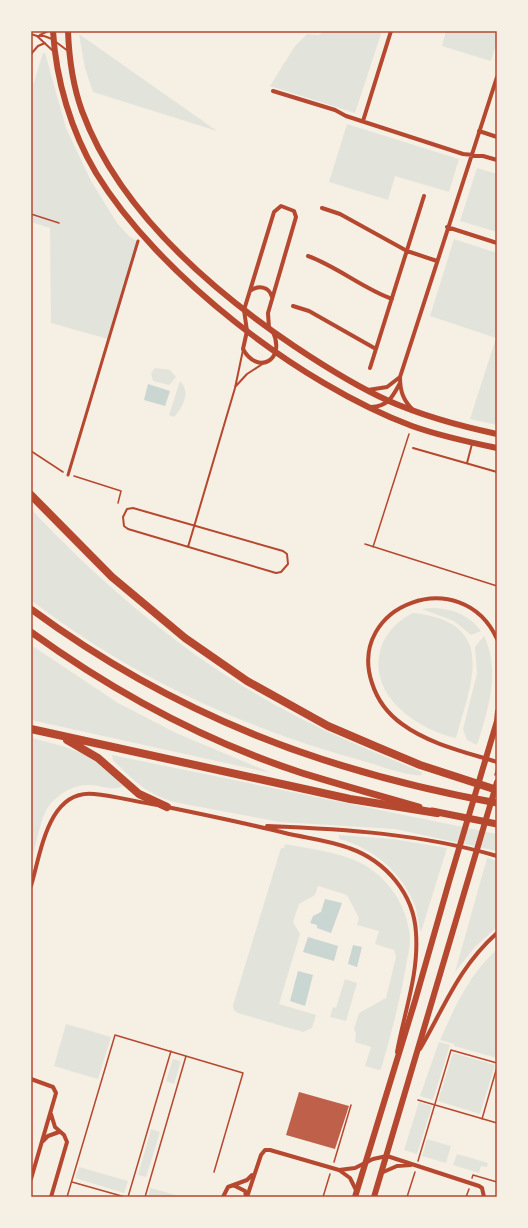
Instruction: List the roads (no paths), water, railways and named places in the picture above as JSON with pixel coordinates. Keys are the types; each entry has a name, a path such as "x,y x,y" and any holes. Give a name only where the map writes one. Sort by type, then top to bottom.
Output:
{"highway":[{"path":"31,495 112,577 185,638 247,681 328,726 377,748 420,765 497,790"},
{"path":"31,609 96,654 137,678 225,723 259,738 362,773 443,793 497,804"},
{"path":"31,632 118,689 180,723 302,773 437,813"},
{"path":"31,729 350,799 497,824"},
{"path":"46,732 83,748 98,758 139,794 167,807"}],"main road":[{"path":"53,31 54,51 64,97 71,119 86,153 106,187 124,212 171,264 204,295 247,331 277,352 325,382 370,407 413,426 473,443 497,448"},
{"path":"68,31 69,52 75,86 82,112 97,145 123,189 145,216 184,257 244,310 271,331 322,365 366,390 390,401 445,421 497,434"},
{"path":"356,1194 496,725"},
{"path":"374,1197 497,782"}],"street":[{"path":"363,121 391,31"},
{"path":"414,410 403,397 400,377 447,227 497,77"},
{"path":"273,91 335,110 346,116 463,154 497,160"},
{"path":"480,131 497,137"},
{"path":"370,368 424,196"},
{"path":"281,206 292,209 296,214 296,218 267,318 277,343 277,352 265,363 252,360 243,349 247,331 244,310 274,212 281,206"},
{"path":"322,208 340,214 407,251 437,261"},
{"path":"447,227 497,243"},
{"path":"68,475 138,241"},
{"path":"308,256 323,262 374,292 392,299"},
{"path":"250,291 254,288 262,287 269,291 272,298"},
{"path":"293,306 309,311 376,349"},
{"path":"366,390 387,387 400,377"},
{"path":"370,407 382,406 390,401 400,383"},
{"path":"497,639 488,623 470,607 452,600 434,597 425,598 405,605 389,616 375,635 368,664 375,691 382,703 401,723 433,740 497,762"},
{"path":"496,725 497,711"},
{"path":"31,886 49,824 56,811 62,803 82,794 94,794 167,807 261,826 339,844 363,854 388,872 406,897 415,925 416,948 412,983 392,1076"},
{"path":"261,826 339,829 409,836 467,847 497,856"},
{"path":"417,1054 459,976 472,958 497,934"},
{"path":"31,1079 49,1084 55,1089 56,1098 31,1179"},
{"path":"50,1197 67,1142 64,1135 59,1132 53,1122 51,1113"},
{"path":"42,1142 48,1136 59,1132"},
{"path":"247,1197 261,1155 267,1150 339,1170 351,1170 377,1157 387,1156 479,1186 482,1188 484,1197"},
{"path":"381,1173 397,1166 414,1166"},
{"path":"339,1170 350,1178 356,1194"},
{"path":"223,1197 228,1188 247,1180 254,1173"},
{"path":"235,1186 241,1187 245,1191 247,1197"}],"lane":[{"path":"37,36 48,31"},
{"path":"31,34 53,39 69,52"},
{"path":"37,36 54,51"},
{"path":"31,54 38,46 44,43"},
{"path":"188,547 234,388 243,349"},
{"path":"234,388 247,374 265,363"},
{"path":"467,463 473,443"},
{"path":"413,448 497,472"},
{"path":"133,508 194,524 283,551 287,554 288,564 281,572 276,573 128,529 124,526 123,517 127,509 133,508"}]}
